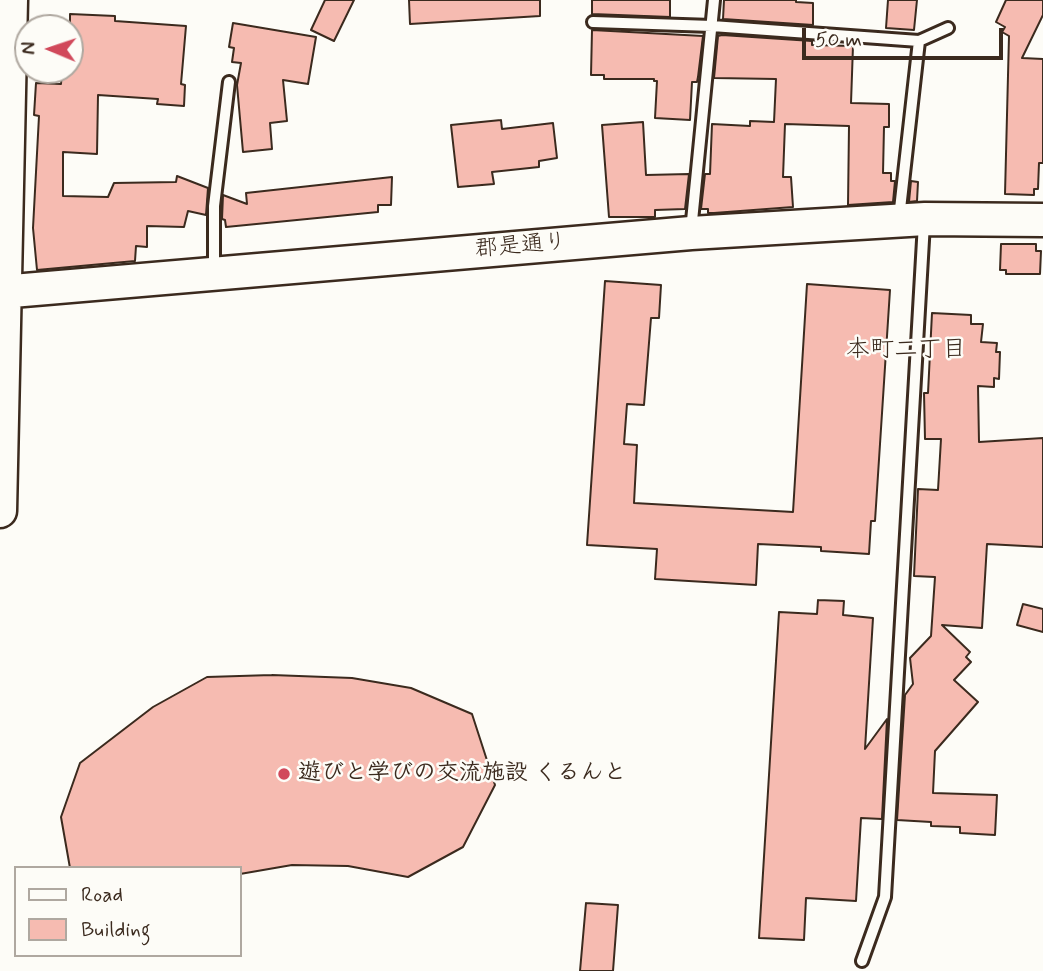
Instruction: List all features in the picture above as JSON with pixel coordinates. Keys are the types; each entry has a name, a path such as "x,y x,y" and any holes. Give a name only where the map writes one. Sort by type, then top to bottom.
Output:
{"street":[{"path":"0,511 4,84 11,0"},
{"name":"郡是通り","path":"2,292 691,233 912,220 1043,220"}],"lane":[{"path":"691,233 714,0"},
{"path":"593,22 712,26 919,41 948,29"},
{"path":"862,961 886,897 919,41"},
{"path":"214,274 214,206 229,82"}],"building":[{"path":"325,0 354,0 334,41 311,30"},
{"path":"409,0 540,0 540,16 410,24"},
{"path":"592,0 670,0 670,17 592,14"},
{"path":"724,0 796,0 813,3 813,25 723,19"},
{"path":"888,0 917,0 914,30 886,28"},
{"path":"1006,0 1043,0 1043,15 1022,58 1043,59 1043,163 1039,163 1038,189 1034,189 1034,195 1005,194 1009,36 1002,32 1005,27 996,22"},
{"path":"84,15 115,16 115,21 186,26 181,84 185,85 184,106 157,104 158,99 98,95 97,154 63,152 63,196 108,197 114,183 176,182 177,176 208,188 206,215 188,211 184,227 147,226 147,247 136,246 135,261 37,270 33,228 39,116 34,115 36,84 84,84"},
{"path":"233,23 316,37 308,84 283,80 287,121 270,123 272,149 243,152 237,85 241,63 232,62 234,48 229,47"},
{"path":"592,30 703,36 697,82 692,82 690,120 655,118 657,81 654,79 604,79 604,75 591,75"},
{"path":"718,36 812,41 812,45 853,46 851,103 889,104 889,127 884,127 883,173 891,173 891,181 895,181 893,202 848,205 849,126 785,124 783,177 791,177 793,207 714,213 701,209 705,174 710,174 712,124 750,126 750,121 774,122 776,79 714,78"},
{"path":"501,120 502,129 553,123 557,158 539,161 539,167 492,172 494,184 458,187 451,125"},
{"path":"643,122 646,175 689,174 685,209 655,210 655,217 609,217 602,125"},
{"path":"392,177 391,205 378,205 378,212 226,227 225,220 222,219 223,195 247,204 246,193"},
{"path":"911,181 918,182 917,201 909,202"},
{"path":"1001,244 1036,244 1036,251 1041,251 1040,274 1006,274 1006,270 1000,270"},
{"path":"605,281 661,285 659,318 651,318 644,405 627,404 624,444 637,445 634,503 793,512 807,284 890,290 875,521 871,521 869,554 821,551 821,547 758,544 756,585 655,579 657,549 587,545"},
{"path":"932,313 971,315 971,324 983,324 981,342 997,343 996,352 1000,352 999,379 994,378 994,387 978,386 979,442 1043,438 1043,547 987,544 982,628 942,625 970,652 966,657 971,662 954,680 978,702 935,751 933,793 997,795 995,835 960,833 960,827 931,826 931,822 897,820 905,695 913,684 910,658 931,636 935,577 914,576 918,489 938,490 941,439 925,439 924,393 928,393"},
{"path":"818,600 844,601 843,615 873,618 865,749 887,719 882,819 861,818 856,901 806,898 804,940 759,938 779,612 817,614"},
{"path":"1023,604 1043,609 1043,632 1017,625"},
{"name":"遊びと学びの交流施設 くるんと","path":"272,675 352,678 411,688 472,714 495,785 463,847 408,877 348,866 292,865 242,874 242,866 70,866 61,817 80,763 153,707 207,677"},
{"path":"586,903 618,905 613,971 580,971"}],"place":[{"name":"遊びと学びの交流施設 くるんと","path":"284,774"}],"district":[{"name":"本町二丁目","path":"906,351"}]}
